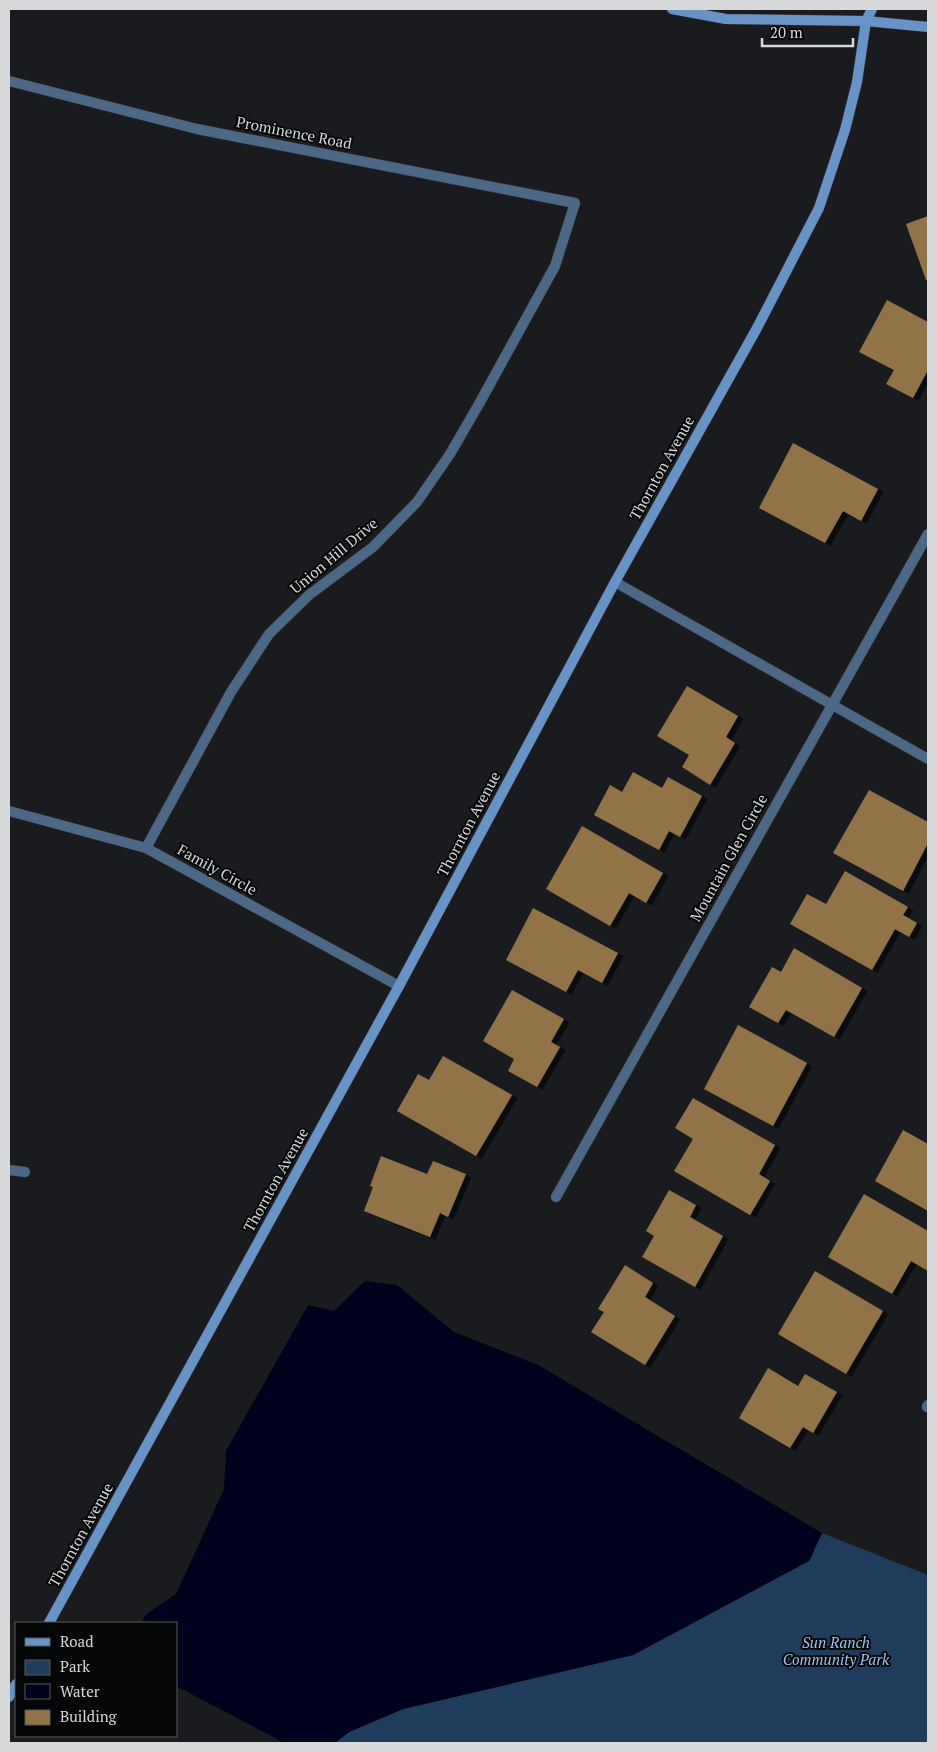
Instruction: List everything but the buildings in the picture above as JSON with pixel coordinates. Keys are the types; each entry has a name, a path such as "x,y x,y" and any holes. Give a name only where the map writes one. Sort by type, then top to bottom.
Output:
{"street":[{"path":"672,9 726,19 866,21 928,27"},
{"name":"Thornton Avenue","path":"50,1622 399,986 615,582 757,328 819,208 845,130 857,82 866,21 864,9"},
{"name":"Thornton Avenue","path":"866,21 872,9"},
{"name":"Prominence Road","path":"9,81 197,129 575,203"},
{"name":"Union Hill Drive","path":"146,848 231,692 269,634 309,595 373,547 417,502 450,454 555,266 575,203"},
{"name":"Mountain Glen Circle","path":"556,1197 928,534"},
{"path":"615,582 928,759"},
{"name":"Family Circle","path":"9,811 146,848 399,986"},
{"path":"9,1170 26,1172"},
{"path":"9,1697 15,1686"}],"green space":[{"name":"Sun Ranch Community Park","path":"822,1533 928,1575 928,1743 335,1743 349,1732 403,1709 633,1655 809,1561"}],"water":[{"path":"365,1281 397,1285 454,1332 538,1365 822,1533 809,1561 633,1655 403,1709 349,1732 335,1743 281,1743 279,1740 178,1687 178,1622 142,1622 145,1615 176,1594 224,1489 226,1451 308,1305 334,1311"}]}
